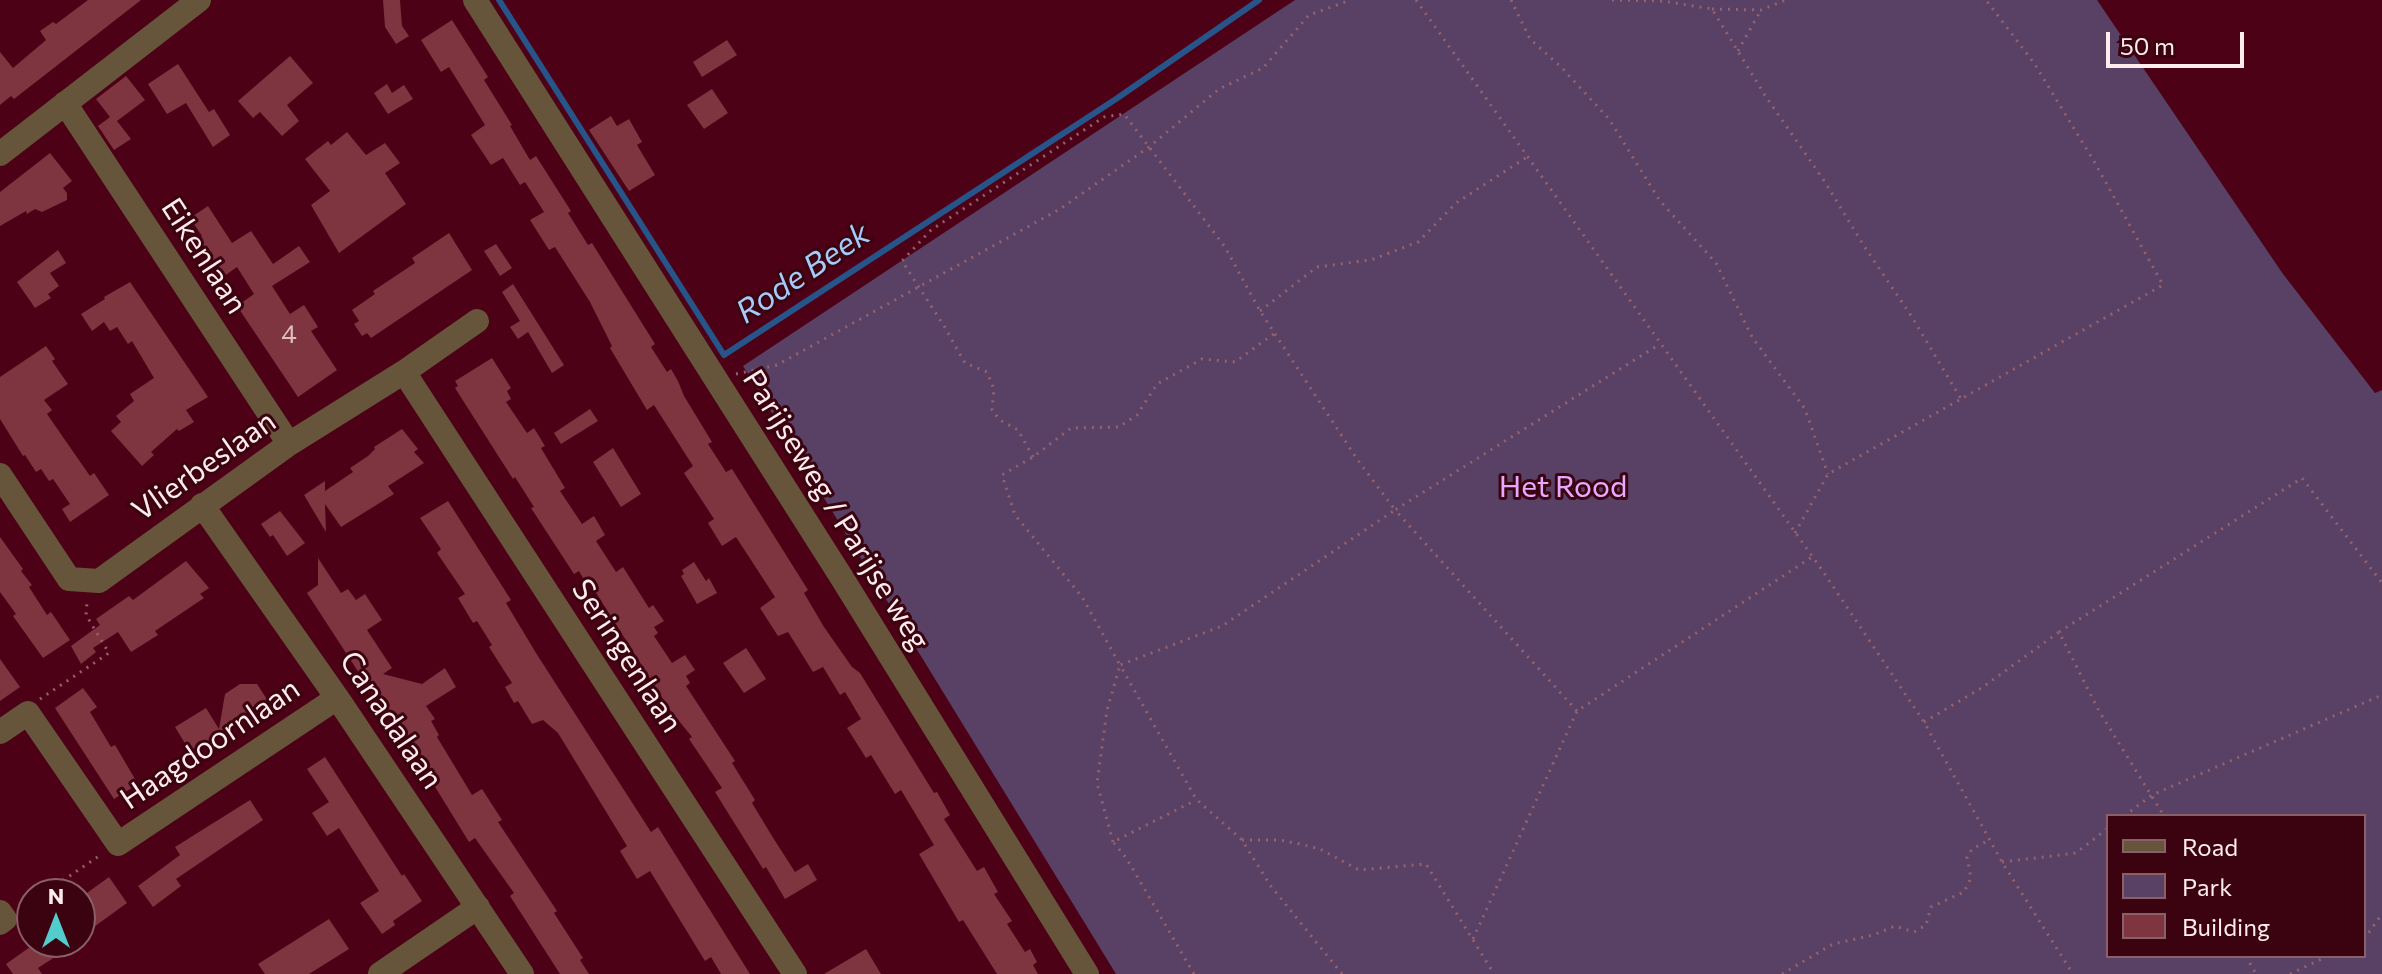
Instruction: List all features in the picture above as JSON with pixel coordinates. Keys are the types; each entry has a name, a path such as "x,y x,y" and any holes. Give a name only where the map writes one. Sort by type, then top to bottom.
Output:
{"street":[{"path":"0,154 199,0"},
{"name":"Parijseweg / Parijse weg","path":"475,0 716,379 1087,974"},
{"name":"Eikenlaan","path":"65,103 289,444"},
{"name":"Vlierbeslaan","path":"88,580 99,581 289,444 404,372 477,321"},
{"name":"Seringenlaan","path":"404,372 795,974"},
{"path":"0,475 69,579 88,580"},
{"name":"Canadalaan","path":"202,505 337,698 522,974"},
{"name":"Haagdoornlaan","path":"28,713 118,844 337,698"},
{"path":"0,732 28,713"},
{"path":"380,974 478,907"},
{"path":"0,912 5,919 0,923"}],"path":[{"path":"716,379 777,365 1060,209 1149,147 1219,89 1263,68 1309,15 1351,0"},
{"path":"1417,0 1812,557 1924,722 2002,862 2073,974"},
{"path":"1511,0 1530,39 1609,119 1660,201 1716,263 1752,337 1805,409 1828,474"},
{"path":"1612,0 1663,1 1712,9 1761,10 1786,0"},
{"path":"1795,533 1828,474 2163,285 2095,163 2034,63 1986,0"},
{"path":"1712,9 1912,317 1961,399"},
{"path":"1738,51 1761,10"},
{"path":"1033,457 1018,430 1000,420 992,410 994,389 987,372 965,363 902,261 931,230 1104,117 1124,114 1225,247 1260,311 1357,459 1395,510 1577,711"},
{"path":"1260,311 1317,267 1371,260 1418,242 1456,203 1528,157"},
{"path":"1275,333 1235,362 1202,359 1157,384 1137,415 1119,427 1071,428 1033,457 1002,475 1015,515 1082,597 1196,799 1242,840 1270,885 1342,974"},
{"path":"1120,665 1222,626 1395,510 1661,344"},
{"path":"1924,722 1983,687 2059,632 2302,478 2382,583"},
{"path":"1473,939 1577,711 1812,557"},
{"path":"28,713 32,704 109,653 86,615 88,580"},
{"path":"2059,632 2099,711 2163,814"},
{"path":"1120,665 1107,710 1097,783 1113,842 1127,859 1194,974"},
{"path":"2127,814 2152,795 2382,695"},
{"path":"1113,842 1196,799"},
{"path":"2002,862 2076,853 2106,830"},
{"path":"1242,840 1279,840 1320,849 1359,870 1426,864 1494,974"},
{"path":"1782,974 1833,944 1873,935 1895,926 1914,932 1926,925 1931,907 1964,892 1971,878 1967,857 1972,849 1989,840"},
{"path":"67,878 118,844"},
{"path":"2366,936 2382,914"},
{"path":"2290,974 2324,958"}],"green space":[{"name":"Het Rood","path":"1295,0 2097,0 2283,274 2375,393 2382,390 2382,974 1116,974 743,366"}],"building":[{"path":"88,0 141,0 14,99 11,96 0,105 0,52 13,68 46,40 40,31 53,22 56,24"},
{"path":"383,0 400,0 402,26 409,36 396,44 385,27"},
{"path":"452,20 488,77 484,80 530,160 536,156 571,211 568,213 588,245 592,243 655,344 651,347 667,372 671,369 712,442 708,444 726,472 732,469 808,590 804,593 824,627 852,667 860,673 934,793 937,792 950,815 944,819 977,871 984,867 998,892 994,894 1012,921 1007,924 1025,952 1030,949 1037,962 1033,965 1038,974 997,974 963,920 959,922 919,854 934,845 901,790 895,794 871,755 866,758 847,728 861,719 845,692 840,695 823,667 813,672 788,632 778,636 760,608 775,597 736,537 722,546 708,523 714,519 684,473 693,466 654,405 647,410 610,348 612,346 590,302 555,247 549,250 530,220 544,212 525,182 520,185 503,158 491,165 471,135 485,125 449,67 441,72 421,40"},
{"path":"727,40 737,55 702,77 693,62"},
{"path":"290,56 313,83 287,105 299,121 282,136 260,112 253,118 238,101"},
{"path":"178,64 209,112 214,109 230,135 213,147 186,103 167,114 148,84"},
{"path":"126,76 145,100 117,121 131,139 114,150 98,126 110,117 96,99"},
{"path":"387,84 392,93 404,85 413,99 388,114 374,93"},
{"path":"712,89 728,113 704,129 687,105"},
{"path":"611,116 617,126 629,119 642,142 637,145 655,175 629,191 589,130"},
{"path":"347,132 366,155 385,143 400,163 385,173 406,204 339,253 311,205 330,191 305,159 328,141 331,145"},
{"path":"50,153 72,181 63,188 67,200 42,212 35,209 27,214 26,211 0,226 0,192"},
{"path":"208,206 232,243 251,231 273,264 299,246 310,262 272,286 290,314 304,305 318,327 311,331 337,370 298,397 237,306 254,294 237,267 220,279 195,242 202,236 190,218"},
{"path":"449,233 472,270 371,338 367,333 362,336 354,324 359,321 352,310 375,294 373,291 415,263 412,258"},
{"path":"496,244 512,268 500,276 484,251"},
{"path":"58,250 66,263 50,273 59,286 48,294 51,298 35,308 17,282"},
{"path":"130,282 208,397 186,410 194,422 179,431 177,429 151,452 154,455 142,466 111,431 121,422 116,416 134,401 130,394 154,378 132,341 128,344 117,327 110,331 104,322 92,331 81,314"},
{"path":"513,284 564,365 552,373 528,332 518,339 510,327 520,321 502,292"},
{"path":"46,346 68,384 44,400 52,410 47,414 90,476 94,473 109,495 70,522 62,509 70,504 53,479 49,481 41,469 36,472 0,419 0,377"},
{"path":"492,358 511,388 507,391 511,399 506,402 527,433 534,428 545,446 541,448 565,488 560,491 582,524 594,516 605,535 596,541 616,572 623,567 649,608 653,605 664,621 654,627 658,633 654,636 672,663 685,655 695,670 686,676 690,683 686,686 735,761 732,763 772,836 795,872 808,864 817,880 785,899 715,792 722,788 689,739 692,737 670,710 586,577 583,578 579,571 574,574 531,508 534,507 515,477 513,479 455,388 458,386 455,381"},
{"path":"590,409 598,421 561,444 554,433"},
{"path":"402,429 418,449 414,452 424,463 388,486 394,494 341,527 325,504 326,532 304,495 325,481 325,491 353,472 350,468 368,456 374,447"},
{"path":"613,448 641,494 621,507 593,462"},
{"path":"448,501 511,600 506,603 536,653 651,832 658,827 750,974 721,974 711,957 705,961 650,871 637,879 620,851 627,846 558,733 543,720 532,724 518,701 514,703 505,687 512,683 477,621 473,623 458,598 465,594 437,553 441,549 420,518"},
{"path":"280,511 305,543 287,556 261,524"},
{"path":"0,537 23,569 21,571 32,585 29,587 47,615 51,612 70,640 43,658 0,592"},
{"path":"318,558 341,593 348,589 356,600 365,594 382,620 367,630 392,668 383,674 422,684 445,668 456,687 426,706 435,719 431,721 439,735 437,737 472,795 482,789 502,820 498,822 557,911 554,913 583,958 580,960 589,974 560,974 510,896 514,893 475,838 469,842 413,751 307,593 318,585"},
{"path":"186,561 209,588 200,594 204,598 155,631 158,635 131,652 118,632 93,648 96,652 81,664 71,646 100,625 96,619 129,596 133,600"},
{"path":"694,562 706,581 709,578 717,593 697,604 681,576 684,574 682,570"},
{"path":"746,648 766,679 744,693 723,663"},
{"path":"0,659 20,687 0,701"},
{"path":"240,684 257,684 270,704 192,755 175,727 206,708 219,729 225,694"},
{"path":"83,688 97,707 90,712 111,747 115,745 138,784 114,799 55,708"},
{"path":"325,757 402,876 404,874 422,901 393,921 395,925 382,934 360,903 379,891 339,828 327,836 312,813 329,802 307,769"},
{"path":"250,800 263,820 176,879 181,886 153,907 138,886 180,855 175,847"},
{"path":"109,877 127,903 96,925 96,886"},
{"path":"329,919 349,949 309,974 265,974 258,964"},
{"path":"866,949 881,974 824,974"},
{"path":"16,957 53,958 38,968 42,974 13,974 6,964"}],"waterway":[{"name":"Rode Beek","path":"499,0 724,355 1116,99 1259,0"}]}
